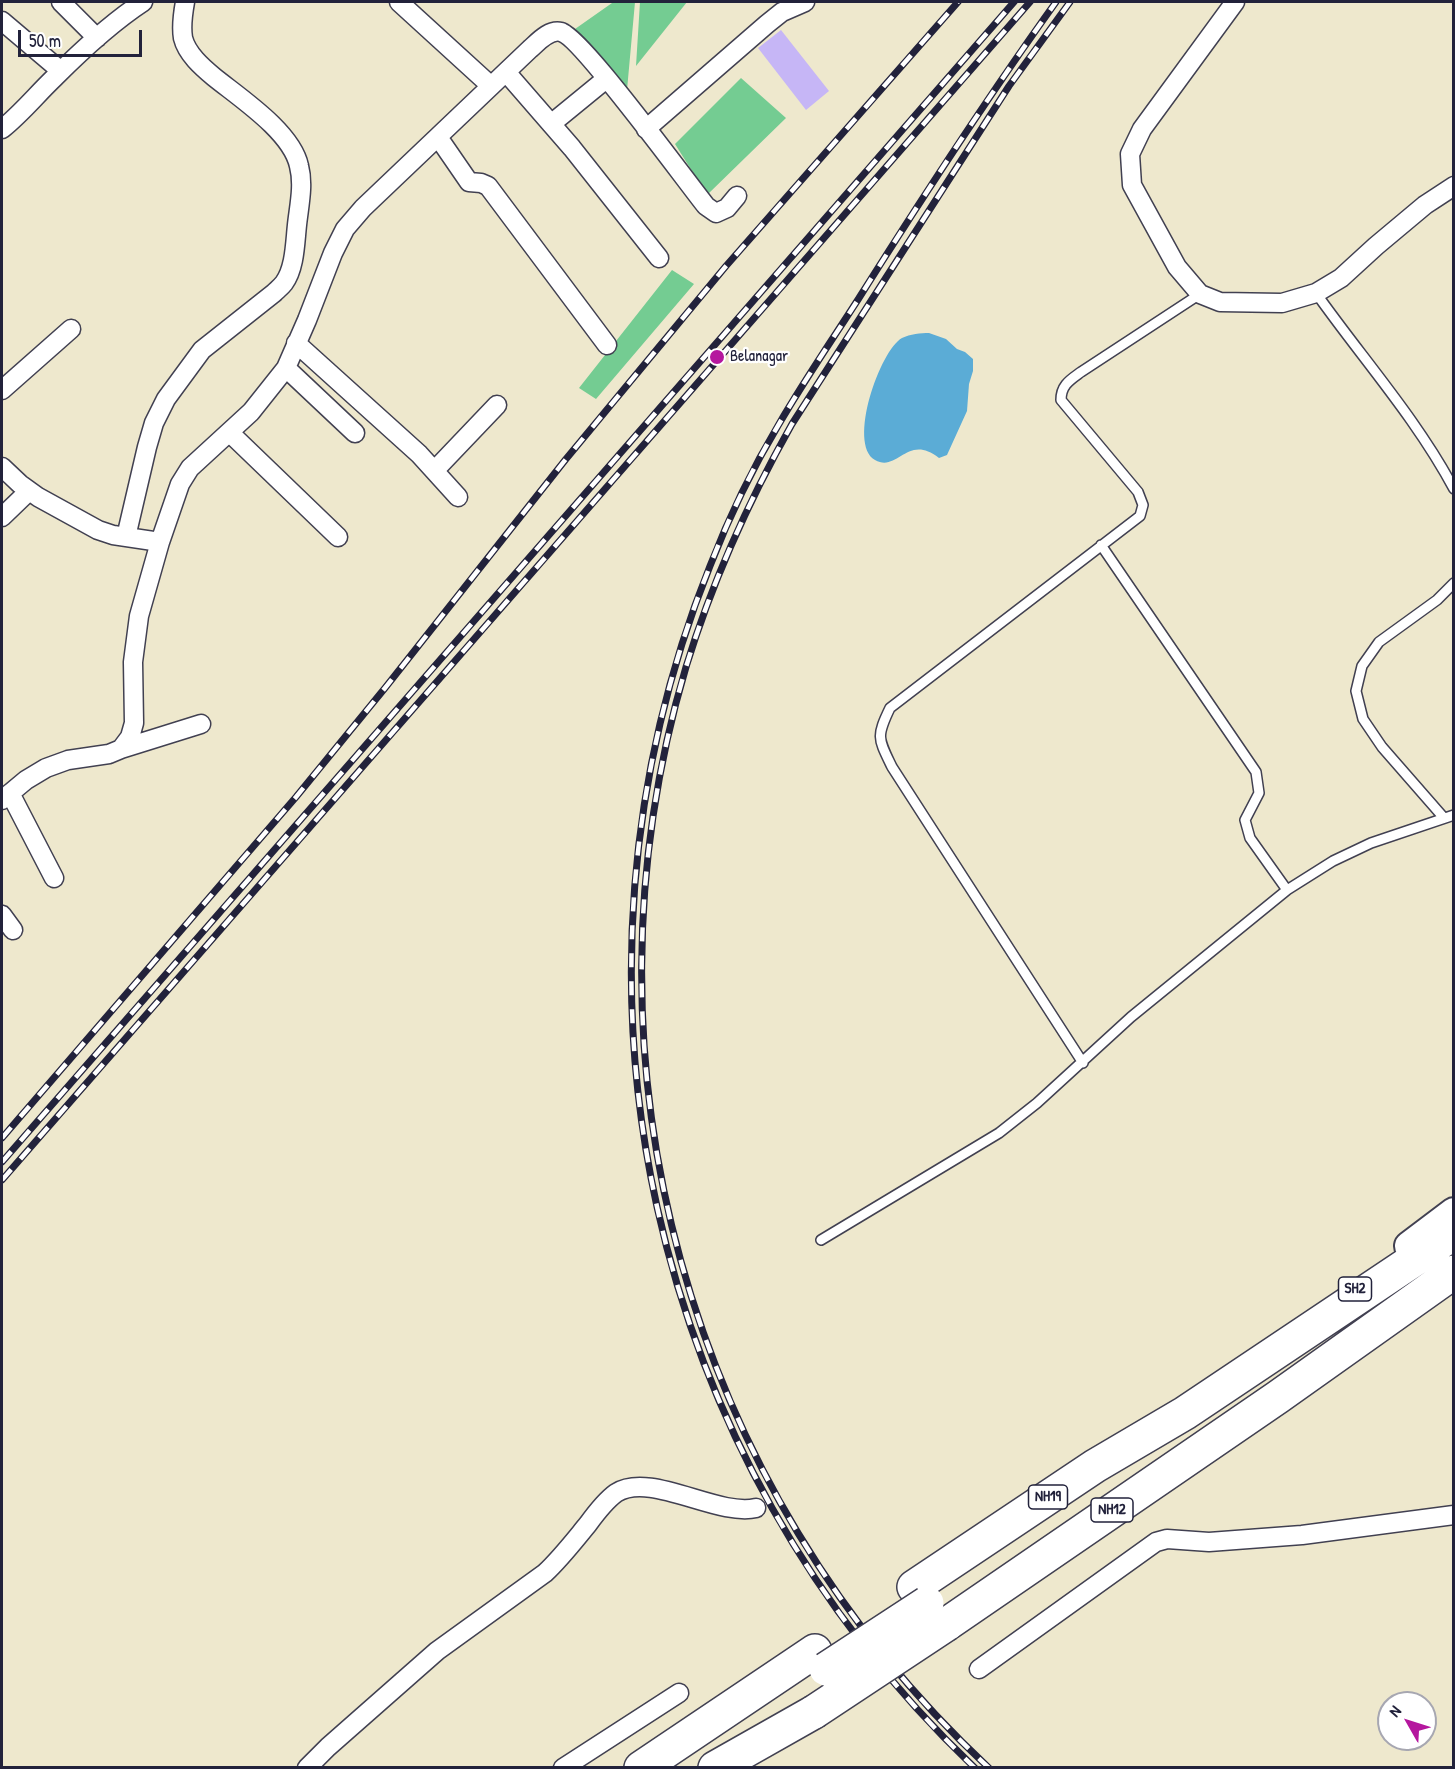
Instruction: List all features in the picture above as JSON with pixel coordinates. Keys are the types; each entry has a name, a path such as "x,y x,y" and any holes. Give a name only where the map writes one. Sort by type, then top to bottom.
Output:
{"highway":[{"path":"1256,1366 1454,1233"},
{"name":"NH12","path":"745,1767 814,1712 929,1605 1278,1397 1454,1272"},
{"name":"NH19","path":"640,1767 821,1660 929,1605 1095,1466 1185,1413 1256,1366"},
{"path":"678,1767 821,1660"},
{"path":"715,1767 814,1712"}],"main road":[{"name":"SH2","path":"1256,1366 1454,1212"},
{"path":"1278,1397 1454,1293"}],"street":[{"path":"62,2 97,38"},
{"path":"2,129 97,38 143,2"},
{"path":"121,748 130,737 134,723 133,662 139,616 152,431 166,399 202,350 285,282 293,255 301,181 299,164 284,137 191,55 184,40 185,2"},
{"path":"399,2 491,86"},
{"path":"646,129 778,7 805,2"},
{"path":"1235,2 1142,129 1130,154 1132,185 1177,267 1200,294 1220,302 1282,303 1316,293 1341,278 1417,212 1454,186"},
{"path":"2,21 57,75"},
{"path":"145,540 190,468 251,412 286,368 345,229 363,208 548,34 560,32 570,37 706,206 716,213 727,208 736,196"},
{"path":"506,72 572,148 659,258"},
{"path":"551,124 606,79"},
{"path":"438,137 469,182 488,186 607,345"},
{"path":"6,379 71,329"},
{"path":"296,344 398,434 435,470 458,497"},
{"path":"286,368 355,433"},
{"path":"435,470 497,405"},
{"path":"230,433 338,537"},
{"path":"3,471 51,505 98,530 145,540"},
{"path":"2,517 29,491"},
{"path":"54,878 6,796 46,768 68,760 109,754 121,748 201,724"},
{"path":"2,915 13,930"},
{"path":"307,1767 328,1746 437,1652 545,1573 615,1494 628,1487 643,1487 728,1508 747,1510 756,1508"},
{"path":"979,1669 1156,1542 1167,1539 1209,1542 1302,1535 1454,1515"},
{"path":"563,1767 679,1693"}],"lane":[{"path":"1316,293 1342,330 1367,359 1438,460 1454,489"},
{"path":"1083,1063 892,766 879,741 882,724 890,708 1140,516 1143,505 1138,492 1061,400 1061,391 1068,381 1200,294"},
{"path":"1101,545 1256,772 1259,793 1245,820 1250,838 1287,890"},
{"path":"821,1240 999,1133 1083,1063 1131,1017 1287,890 1333,861 1371,843 1449,817 1382,747 1363,719 1356,691 1362,666 1379,642 1437,600 1454,583"}],"green space":[{"path":"611,2 635,2 627,90 575,29"},
{"path":"640,2 687,2 636,66"},
{"path":"741,78 786,118 707,195 675,144"},
{"path":"672,270 694,284 596,399 579,388"}],"water":[{"path":"929,333 946,339 973,359 967,411 947,455 939,458 928,451 919,450 911,451 890,462 883,463 875,460 867,451 864,436 865,418 876,378 893,346 902,338"}],"building":[{"path":"781,30 829,91 806,110 758,48"}],"railway":[{"path":"2,1138 296,797 566,459 726,266 958,2"},
{"path":"2,1162 1014,2"},
{"path":"2,1180 1030,2"},
{"path":"975,1768 863,1645 772,1509 704,1362 657,1208 634,1049 635,887 660,725 710,566 742,493 769,441 808,376 955,148 1056,2"},
{"path":"989,1768 885,1657 798,1533 730,1401 681,1261 651,1115 642,966 653,816 686,667 707,604 732,543 792,424 1009,86 1070,2"}],"place":[{"name":"Belanagar","path":"717,357"}]}
